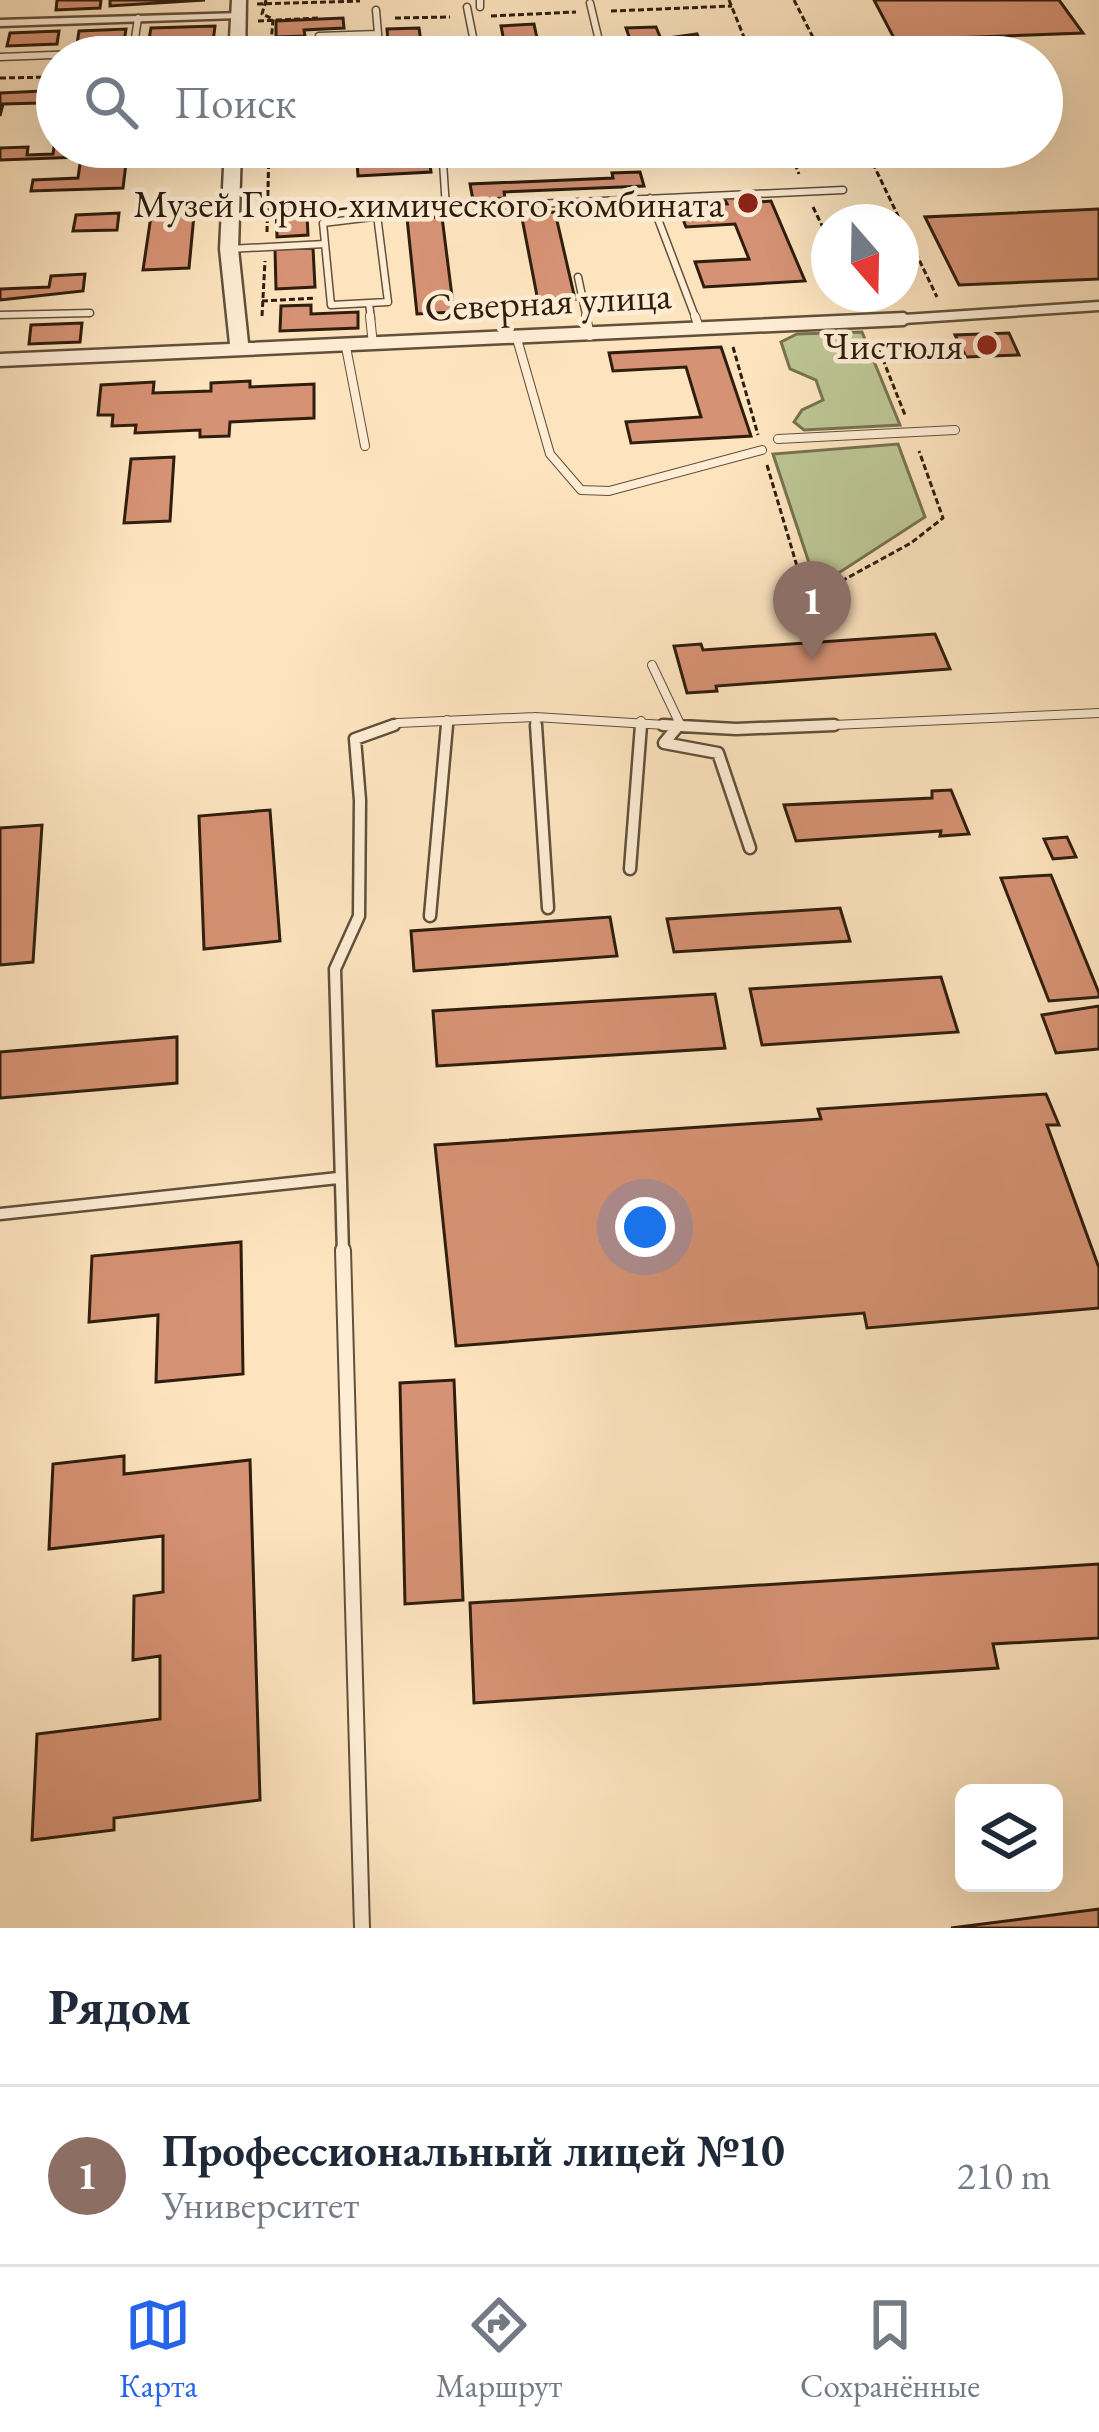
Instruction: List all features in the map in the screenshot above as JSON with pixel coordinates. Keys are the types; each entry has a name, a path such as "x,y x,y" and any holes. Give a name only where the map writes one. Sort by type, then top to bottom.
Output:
{"street":[{"path":"0,23 138,18 239,7"},
{"path":"232,168 229,249 240,352"},
{"name":"Северная улица","path":"0,360 590,336 1099,306"}],"lane":[{"path":"591,8 598,36"},
{"path":"468,12 473,36"},
{"path":"320,36 378,34 376,15"},
{"path":"135,36 138,18"},
{"path":"0,57 36,55"},
{"path":"443,168 446,208"},
{"path":"377,215 388,302 331,304 323,223 377,215 446,208 843,190"},
{"path":"650,198 700,330"},
{"path":"229,249 325,244"},
{"path":"578,277 590,336"},
{"path":"368,303 373,345"},
{"path":"0,314 90,313"},
{"path":"517,339 550,454 580,490 609,491 762,450"},
{"path":"346,347 365,446"},
{"path":"778,439 955,430"},
{"path":"652,665 680,724"},
{"path":"362,1928 335,968 359,916 361,800 355,739 398,723 446,720 536,717 736,729 1099,713"},
{"path":"536,717 548,908"},
{"path":"430,916 446,720"},
{"path":"630,869 641,721"},
{"path":"680,724 664,742 718,753 750,848"},
{"path":"0,1214 338,1178"}],"path":[{"path":"729,0 744,36"},
{"path":"794,0 812,36"},
{"path":"239,7 266,2 361,1"},
{"path":"266,2 262,14 273,19 333,17"},
{"path":"376,15 732,6"},
{"path":"272,36 273,19"},
{"path":"0,78 36,77"},
{"path":"262,321 269,168"},
{"path":"875,168 944,313"},
{"path":"262,301 321,298"},
{"path":"732,343 806,600 911,543 943,518 873,337"}],"green space":[{"path":"862,332 900,425 804,430 794,422 802,410 823,400 816,380 790,369 781,342 797,334"},
{"path":"898,444 925,517 817,587 773,454"}],"building":[{"path":"57,0 101,0 100,8 56,10"},
{"path":"110,0 205,0 110,6"},
{"path":"874,0 1059,0 1083,33 1002,36 893,36"},
{"path":"343,18 344,28 276,36 276,21"},
{"path":"534,24 537,36 503,36 501,26"},
{"path":"215,26 214,36 150,36 151,28"},
{"path":"656,27 660,36 629,36 626,28"},
{"path":"419,28 420,36 388,36 387,29"},
{"path":"126,29 125,36 78,36 79,31"},
{"path":"59,31 58,36 36,36 36,45 7,46 10,33"},
{"path":"36,91 36,103 3,104 0,116 0,93"},
{"path":"28,147 27,155 36,155 36,159 0,160 0,148"},
{"path":"79,168 125,168 123,188 31,191 33,180 78,178"},
{"path":"357,168 431,168 431,172 358,176"},
{"path":"640,172 644,186 504,192 505,198 473,200 470,184 613,178 612,173"},
{"path":"756,197 759,202 771,201 805,281 704,287 695,262 749,259 735,224 686,227 678,207"},
{"path":"323,201 324,215 307,215 308,235 277,237 276,203"},
{"path":"1099,209 1099,279 959,285 925,217"},
{"path":"555,212 575,299 538,301 521,213"},
{"path":"119,213 117,230 73,231 76,215"},
{"path":"194,215 189,268 143,270 151,216"},
{"path":"442,217 454,312 417,314 407,218"},
{"path":"313,248 315,287 276,289 275,249"},
{"path":"85,274 83,291 0,300 0,289 49,287 51,276"},
{"path":"311,305 311,314 358,312 358,328 280,331 281,306"},
{"path":"82,323 80,342 29,344 31,325"},
{"name":"Чистюля","path":"1009,333 1019,355 966,357 955,335"},
{"path":"721,347 751,436 631,443 626,422 701,417 686,367 613,371 609,353"},
{"path":"250,381 250,387 314,384 314,418 230,422 229,436 200,437 200,430 135,433 136,425 112,426 113,415 98,415 101,385 154,382 153,393 211,391 211,383"},
{"path":"174,457 170,521 124,523 131,459"},
{"path":"935,634 950,669 716,686 717,691 687,693 674,646 701,644 703,650"},
{"path":"951,790 969,834 940,836 941,831 796,841 784,805 932,798 932,791"},
{"path":"270,810 280,941 204,949 199,816"},
{"path":"42,825 33,962 0,965 0,828"},
{"path":"1067,837 1076,857 1053,859 1044,839"},
{"path":"1051,875 1099,997 1049,1001 1001,878"},
{"path":"840,908 850,941 674,952 667,919"},
{"path":"610,917 617,956 414,971 411,931"},
{"path":"941,977 958,1032 762,1045 750,989"},
{"path":"715,994 725,1048 437,1066 433,1011"},
{"path":"1099,1006 1099,1049 1056,1053 1042,1015"},
{"path":"177,1037 177,1083 0,1098 0,1052"},
{"path":"1046,1094 1059,1125 1047,1125 1099,1268 1099,1308 867,1328 864,1313 456,1346 435,1145 821,1119 818,1109"},
{"path":"241,1242 243,1374 156,1382 158,1315 89,1322 92,1256"},
{"path":"454,1380 463,1600 405,1604 400,1383"},
{"path":"124,1456 124,1474 250,1460 260,1800 114,1818 114,1830 32,1840 37,1734 160,1719 160,1656 133,1660 134,1596 163,1592 163,1536 49,1549 53,1464"},
{"path":"1099,1564 1099,1638 993,1644 998,1668 474,1703 470,1603"},
{"path":"1099,1909 1099,1928 951,1928"}],"place":[{"name":"Музей Горно-химического комбината","path":"748,203"},
{"name":"Чистюля","path":"987,345"},
{"name":"Профессиональный лицей №10","path":"812,660"}]}
